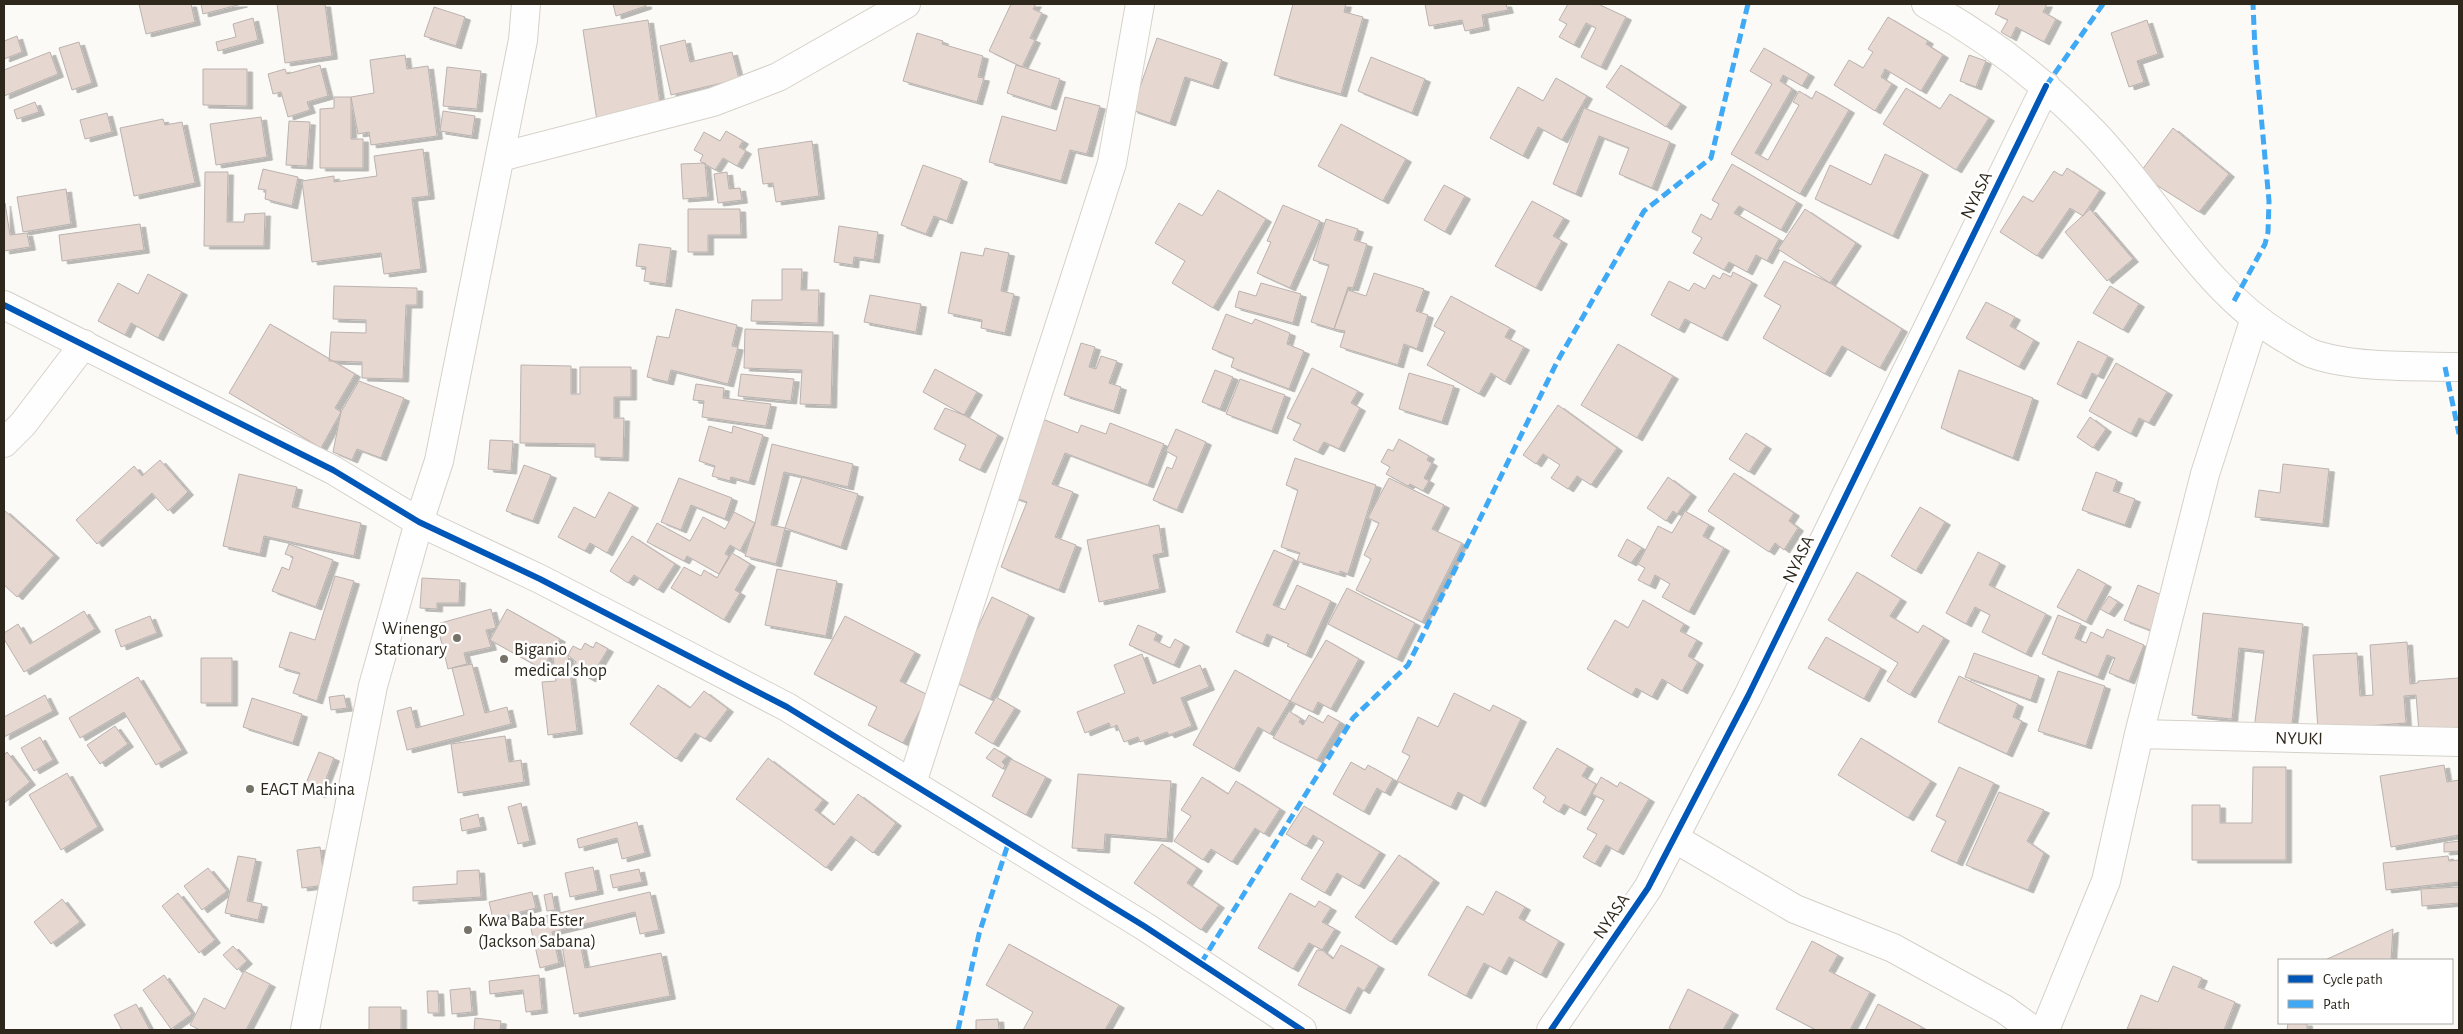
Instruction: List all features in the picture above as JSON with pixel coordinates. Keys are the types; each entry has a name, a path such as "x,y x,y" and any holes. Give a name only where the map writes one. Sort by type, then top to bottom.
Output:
{"street":[{"path":"305,1030 373,686 438,461 523,40 526,4"},
{"path":"500,157 722,98 778,77 906,4"},
{"path":"912,783 1112,163 1140,4"},
{"path":"1926,4 1945,14 2046,86 2094,134 2234,301 2255,318 2312,354 2351,362 2459,367"},
{"name":"NYASA","path":"1551,1030 1648,888 1748,696 2046,86"},
{"path":"4,305 333,470 419,522 540,579 787,707 1144,926 1302,1030"},
{"path":"2045,1030 2106,881 2139,734 2205,474 2255,318"},
{"path":"4,443 22,424 84,344"},
{"name":"NYUKI","path":"2139,734 2459,742"},
{"path":"1674,838 1795,909 1893,948 2004,1010 2033,1030"}],"building":[{"path":"139,4 191,4 195,22 146,34"},
{"path":"201,4 242,4 203,14"},
{"path":"277,4 325,4 332,56 285,63"},
{"path":"613,4 646,4 646,6 616,16"},
{"path":"1011,4 1036,4 1033,9 1042,13 1030,38 1035,40 1022,67 989,51"},
{"path":"1293,4 1346,4 1344,12 1363,17 1341,94 1274,75"},
{"path":"1425,4 1506,4 1508,10 1482,15 1484,27 1465,31 1462,20 1429,26"},
{"path":"1568,4 1598,4 1626,17 1601,67 1581,57 1596,28 1586,23 1574,45 1559,37 1567,24 1559,20"},
{"path":"2000,4 2047,4 2043,12 2056,19 2044,42 2016,27 2011,38 2001,32 2008,20 1995,14"},
{"path":"434,7 465,17 456,46 424,36"},
{"path":"1888,17 1928,41 1926,44 1943,55 1921,91 1885,69 1881,77 1892,84 1875,111 1834,85 1849,60 1863,68 1873,52 1868,49"},
{"path":"253,18 258,40 218,51 216,42 236,37 233,24"},
{"path":"648,20 661,111 597,121 583,30"},
{"path":"2147,20 2158,54 2137,61 2144,82 2129,87 2111,33"},
{"path":"917,33 943,41 942,44 983,56 978,77 984,78 977,102 903,81"},
{"path":"17,36 22,52 4,59 4,41"},
{"path":"1157,38 1222,60 1213,86 1185,77 1170,123 1132,110"},
{"path":"685,40 690,62 732,52 739,79 671,95 660,46"},
{"path":"79,42 92,83 72,90 59,48"},
{"path":"1764,48 1809,74 1802,86 1783,75 1780,81 1792,89 1755,153 1768,160 1799,105 1793,102 1799,91 1812,99 1816,91 1849,110 1800,194 1731,154 1772,84 1750,71"},
{"path":"50,52 58,74 4,96 4,70"},
{"path":"405,55 407,69 428,66 437,136 371,145 369,132 358,134 351,97 374,93 370,60"},
{"path":"1969,55 1986,61 1976,87 1960,81"},
{"path":"1371,57 1425,79 1412,113 1358,91"},
{"path":"320,65 328,96 307,102 310,110 288,117 281,92 273,94 268,74 285,69 287,74"},
{"path":"1016,65 1060,79 1051,107 1007,93"},
{"path":"1621,65 1681,104 1666,127 1606,87"},
{"path":"447,67 481,71 477,109 443,106"},
{"path":"203,69 247,69 247,106 203,105"},
{"path":"1556,78 1587,96 1562,140 1538,127 1523,156 1490,138 1518,87 1543,101"},
{"path":"1906,88 1940,109 1950,94 1989,118 1956,170 1883,124"},
{"path":"334,97 351,97 351,139 363,139 363,168 320,168 320,109 334,108"},
{"path":"1065,97 1100,106 1087,154 1070,150 1061,181 989,162 1002,116 1056,131"},
{"path":"35,102 39,112 17,119 14,110"},
{"path":"1584,108 1670,142 1652,188 1619,174 1629,148 1599,136 1576,194 1553,184"},
{"path":"443,111 475,116 472,136 440,131"},
{"path":"107,113 112,132 85,139 80,120"},
{"path":"261,117 267,157 216,165 210,124"},
{"path":"163,119 165,125 182,122 195,183 134,196 120,128"},
{"path":"289,121 310,122 307,166 286,165"},
{"path":"1341,124 1406,159 1383,201 1318,166"},
{"path":"2173,128 2229,174 2199,212 2139,174"},
{"path":"726,131 743,141 739,147 746,151 737,166 723,158 715,170 700,161 703,155 694,150 704,132 720,141"},
{"path":"812,141 819,196 776,202 773,183 763,184 758,149"},
{"path":"423,149 429,196 412,198 421,269 384,274 381,253 312,262 302,181 334,176 334,182 377,176 374,156"},
{"path":"1885,154 1923,172 1893,236 1815,199 1830,165 1871,185"},
{"path":"705,163 708,197 683,199 681,164"},
{"path":"1732,164 1797,202 1781,230 1739,206 1734,213 1779,239 1767,261 1756,255 1747,272 1729,262 1724,270 1693,253 1702,238 1692,232 1701,214 1711,220 1719,204 1712,200"},
{"path":"923,165 962,179 947,221 934,216 926,234 901,225"},
{"path":"2067,168 2100,190 2083,216 2070,208 2037,256 2000,232 2023,196 2033,202 2054,171 2062,176"},
{"path":"263,169 298,177 292,206 265,199 266,190 258,189"},
{"path":"205,172 228,172 227,222 244,222 245,214 265,213 264,246 204,246"},
{"path":"727,172 729,189 740,188 742,200 718,203 714,174"},
{"path":"1444,185 1465,196 1445,232 1424,220"},
{"path":"66,189 71,224 23,232 17,197"},
{"path":"1218,190 1266,219 1213,308 1172,283 1185,261 1155,243 1179,203 1202,216"},
{"path":"1532,201 1564,218 1553,236 1562,241 1536,288 1495,266"},
{"path":"5,203 10,235 27,233 30,247 4,251"},
{"path":"1283,205 1320,221 1290,288 1257,273 1271,242 1267,241"},
{"path":"688,209 740,209 741,235 708,235 708,252 688,252"},
{"path":"1805,209 1856,243 1830,283 1778,249"},
{"path":"2090,209 2133,259 2107,281 2065,232"},
{"path":"1326,219 1358,229 1354,240 1367,244 1353,288 1348,287 1334,329 1311,322 1329,265 1313,260"},
{"path":"140,224 144,250 62,261 59,235"},
{"path":"839,226 878,232 874,260 854,257 853,265 834,262"},
{"path":"639,244 671,248 666,284 644,281 646,267 636,266"},
{"path":"985,248 1009,253 1001,291 1014,294 1005,333 981,328 982,320 948,313 961,252 983,256"},
{"path":"1784,261 1830,283 1902,329 1880,368 1842,346 1825,374 1763,338 1781,306 1764,296"},
{"path":"782,269 802,269 801,290 819,290 818,323 751,321 752,300 782,300"},
{"path":"1733,272 1752,282 1722,338 1685,319 1679,330 1651,315 1669,281 1689,291 1694,283 1705,289 1713,275 1720,279 1723,273 1731,277"},
{"path":"1374,273 1424,289 1416,311 1428,315 1417,349 1404,344 1398,365 1340,347 1345,331 1334,329 1348,290 1366,296"},
{"path":"148,274 182,292 158,338 131,323 125,335 98,321 118,283 138,294"},
{"path":"1261,283 1301,294 1293,323 1235,307 1239,291 1256,296"},
{"path":"334,286 417,288 417,305 406,305 403,379 362,378 362,362 329,361 331,332 366,333 366,320 333,319"},
{"path":"2110,286 2139,304 2123,330 2093,313"},
{"path":"870,295 921,304 916,332 864,322"},
{"path":"1451,296 1510,328 1505,337 1524,347 1505,382 1491,373 1479,394 1427,365 1445,332 1434,326"},
{"path":"1986,302 2015,317 2010,326 2034,340 2019,367 1966,338"},
{"path":"676,309 737,325 732,346 738,347 728,384 671,370 668,382 647,377 657,336 669,338"},
{"path":"1226,314 1252,324 1255,319 1290,333 1287,344 1304,351 1289,389 1231,367 1234,358 1212,349"},
{"path":"270,324 355,374 335,408 341,412 321,448 229,393"},
{"path":"745,329 833,332 831,405 800,404 802,370 744,368"},
{"path":"2078,341 2108,356 2098,376 2092,373 2081,396 2057,384"},
{"path":"1081,343 1095,347 1089,367 1096,369 1101,356 1117,361 1109,383 1121,387 1114,411 1064,395"},
{"path":"1618,344 1673,376 1637,438 1581,405"},
{"path":"2116,363 2167,392 2149,423 2139,418 2131,434 2089,411"},
{"path":"521,365 571,366 571,394 580,394 580,367 631,367 631,397 614,397 614,418 624,418 623,458 595,457 595,444 520,443"},
{"path":"1312,368 1358,391 1351,403 1360,408 1339,449 1324,442 1318,452 1293,440 1301,424 1287,418"},
{"path":"935,369 977,392 964,415 923,392"},
{"path":"1215,370 1233,377 1220,409 1202,402"},
{"path":"1959,370 2033,398 2013,458 1941,428"},
{"path":"1409,373 1454,386 1442,422 1399,409"},
{"path":"741,374 794,379 791,401 738,396"},
{"path":"1240,379 1285,395 1272,431 1226,414"},
{"path":"359,381 404,398 381,458 357,449 352,460 333,452 341,412"},
{"path":"696,384 724,388 723,398 771,404 766,426 702,417 704,401 693,400"},
{"path":"1558,405 1617,448 1591,485 1577,476 1568,489 1551,478 1560,465 1543,454 1536,464 1523,455"},
{"path":"945,408 964,415 998,435 980,470 959,460 966,445 934,429"},
{"path":"2090,417 2106,429 2093,448 2077,437"},
{"path":"1040,418 1078,433 1081,425 1106,434 1110,423 1164,444 1148,485 1065,453 1052,484 1073,492 1055,537 1076,545 1059,590 1001,567 1027,502 1010,496"},
{"path":"709,426 732,433 733,426 763,435 749,482 731,477 730,481 712,476 715,466 699,461"},
{"path":"1176,429 1206,442 1177,510 1153,500 1167,467 1172,469 1177,457 1166,451"},
{"path":"1746,433 1766,446 1749,472 1729,459"},
{"path":"1399,439 1429,456 1427,460 1432,463 1424,478 1429,481 1423,491 1410,484 1408,486 1386,474 1390,467 1381,462 1388,449 1393,451"},
{"path":"490,440 513,441 511,471 488,469"},
{"path":"772,444 853,464 848,487 784,472 771,525 785,528 776,564 745,556 755,523"},
{"path":"1295,458 1376,485 1348,574 1340,571 1340,574 1297,561 1300,553 1281,547 1298,490 1286,485"},
{"path":"160,460 188,492 168,511 152,493 97,544 76,520 134,466 142,476"},
{"path":"2283,464 2329,469 2323,524 2255,517 2259,490 2280,493"},
{"path":"524,465 551,475 533,521 506,511"},
{"path":"2096,472 2117,480 2113,491 2135,499 2125,525 2082,510"},
{"path":"1734,473 1794,513 1789,521 1798,528 1784,550 1775,543 1769,552 1708,511"},
{"path":"239,474 297,487 292,507 361,523 354,556 264,536 260,554 223,546"},
{"path":"802,477 858,494 841,547 785,528"},
{"path":"1668,477 1691,494 1677,514 1673,511 1666,521 1647,508"},
{"path":"679,478 732,498 725,519 691,505 681,530 661,522"},
{"path":"1389,478 1444,505 1432,529 1462,543 1422,622 1356,590 1371,559 1364,555 1379,523 1368,518"},
{"path":"609,492 633,505 607,553 590,543 585,551 558,537 574,507 595,518"},
{"path":"1920,507 1945,522 1916,571 1891,556"},
{"path":"4,510 54,555 17,597 4,585"},
{"path":"1685,511 1709,525 1703,536 1724,548 1689,612 1662,597 1670,584 1655,575 1650,586 1638,580 1645,568 1638,564 1658,526 1672,533"},
{"path":"734,512 755,523 740,551 730,545 725,554 729,556 719,574 687,556 684,561 647,542 657,523 690,541 703,517 725,529"},
{"path":"1159,525 1163,553 1153,555 1160,589 1099,602 1087,540"},
{"path":"632,536 675,564 658,590 634,575 628,583 610,571"},
{"path":"1627,539 1642,548 1631,563 1618,556"},
{"path":"289,544 333,560 316,607 272,591 282,567 289,570 293,557 285,554"},
{"path":"1274,550 1294,559 1273,605 1285,610 1297,585 1331,601 1306,655 1287,646 1289,644 1267,634 1263,644 1236,632"},
{"path":"1978,552 2000,563 1989,585 2046,614 2026,654 1982,632 1990,615 1975,607 1966,624 1946,613"},
{"path":"732,553 750,564 735,590 740,593 724,620 671,588 684,567 701,576 704,570 717,578"},
{"path":"777,569 837,581 826,636 765,625"},
{"path":"2078,569 2106,584 2086,622 2057,607"},
{"path":"1857,572 1901,599 1890,616 1918,633 1923,625 1944,638 1910,695 1887,681 1898,663 1828,620"},
{"path":"335,576 354,581 317,701 293,693 300,673 279,667 290,632 315,640"},
{"path":"422,578 460,580 459,603 437,603 437,609 420,608"},
{"path":"2138,585 2169,598 2155,632 2124,620"},
{"path":"1347,588 1415,623 1397,659 1328,624"},
{"path":"2109,596 2118,602 2109,614 2100,609"},
{"path":"992,597 1029,615 990,699 953,681"},
{"path":"1643,600 1684,624 1680,631 1697,640 1688,656 1698,662 1682,691 1662,679 1652,697 1636,688 1632,695 1587,669 1615,620 1628,628"},
{"path":"491,609 496,628 486,630 491,647 464,653 467,664 448,669 437,624"},
{"path":"507,609 560,639 542,669 490,640"},
{"path":"84,611 95,629 24,672 4,639 4,633 18,624 30,644"},
{"path":"2203,613 2303,624 2291,733 2254,729 2264,651 2239,648 2232,719 2192,715"},
{"path":"2058,615 2081,624 2075,638 2086,643 2091,632 2103,638 2107,629 2144,645 2129,681 2109,673 2115,658 2107,655 2098,677 2042,654"},
{"path":"150,616 157,633 121,647 115,630"},
{"path":"845,616 915,652 900,681 928,695 903,743 868,725 877,707 814,674"},
{"path":"1138,625 1157,633 1154,640 1170,648 1175,639 1184,644 1174,665 1129,645"},
{"path":"1826,637 1881,668 1864,699 1808,668"},
{"path":"1326,640 1359,659 1331,709 1318,702 1313,712 1290,701"},
{"path":"596,642 608,649 590,679 572,668 576,662 568,655 573,646 581,650 585,643 593,648"},
{"path":"2407,642 2410,684 2418,683 2418,681 2459,678 2459,729 2419,732 2416,695 2404,696 2406,723 2318,730 2313,655 2357,653 2360,696 2373,695 2370,645"},
{"path":"1974,653 2039,676 2031,700 1965,677"},
{"path":"1142,654 1153,684 1200,665 1209,687 1181,698 1192,726 1169,735 1167,732 1140,742 1138,737 1124,742 1117,725 1111,728 1109,723 1085,733 1077,712 1125,693 1114,665"},
{"path":"568,655 577,731 548,735 542,682 556,681 553,657"},
{"path":"201,658 232,658 232,703 201,703"},
{"path":"472,664 485,713 507,707 511,724 407,750 397,711 411,707 416,728 464,715 452,668"},
{"path":"1235,670 1290,701 1270,734 1258,727 1234,769 1193,745"},
{"path":"2058,671 2105,686 2086,746 2038,731"},
{"path":"1959,676 2018,704 2013,717 2022,721 2007,754 1938,722"},
{"path":"138,677 182,750 156,765 124,712 80,738 69,718"},
{"path":"658,685 690,708 704,691 728,709 705,739 695,733 676,759 630,724"},
{"path":"1454,693 1490,711 1493,705 1521,719 1480,804 1458,792 1451,807 1397,781 1410,756 1402,752 1418,717 1438,727"},
{"path":"45,695 53,711 4,737 4,717"},
{"path":"344,695 347,708 331,710 329,697"},
{"path":"996,697 1015,708 993,744 975,733"},
{"path":"252,698 302,714 293,743 243,727"},
{"path":"1289,711 1301,719 1299,722 1303,725 1309,715 1323,723 1328,715 1340,722 1317,760 1273,738"},
{"path":"115,726 128,744 100,764 87,745"},
{"path":"505,736 509,762 521,760 524,782 458,793 451,744"},
{"path":"40,737 53,760 34,771 21,748"},
{"path":"1861,738 1931,781 1908,818 1838,775"},
{"path":"994,748 1007,756 1002,762 1005,765 1003,769 986,758"},
{"path":"1557,748 1588,766 1582,776 1596,784 1580,813 1564,804 1559,812 1543,802 1546,797 1533,788"},
{"path":"7,752 30,782 4,803 4,755"},
{"path":"319,752 334,758 320,795 304,788"},
{"path":"768,758 823,800 815,810 834,825 858,794 896,823 873,853 851,836 826,868 736,799"},
{"path":"1011,759 1046,777 1026,815 992,796"},
{"path":"1351,762 1365,770 1368,765 1393,779 1385,793 1377,788 1364,812 1333,794"},
{"path":"2444,765 2447,782 2459,780 2459,835 2391,847 2380,776"},
{"path":"1959,767 1994,783 1957,863 1931,851 1946,821 1936,816"},
{"path":"2253,767 2286,767 2286,860 2192,860 2192,805 2220,805 2220,823 2252,823"},
{"path":"67,773 98,827 61,850 29,795"},
{"path":"1078,774 1171,781 1167,839 1105,834 1104,850 1072,848"},
{"path":"1202,777 1228,794 1236,781 1280,809 1264,834 1255,828 1232,862 1211,849 1203,860 1174,841 1191,816 1181,810"},
{"path":"1601,777 1617,787 1620,782 1649,799 1618,852 1606,845 1595,864 1583,857 1597,834 1587,829 1604,800 1592,794"},
{"path":"1999,792 2044,810 2027,841 2044,853 2028,890 1966,865"},
{"path":"521,803 530,841 518,844 508,807"},
{"path":"1304,806 1380,852 1359,886 1337,873 1325,893 1301,879 1324,842 1313,835 1306,846 1286,834"},
{"path":"478,814 481,827 462,831 460,819"},
{"path":"637,822 645,853 622,859 617,838 579,848 577,839"},
{"path":"2459,841 2459,851 2444,852 2444,843"},
{"path":"1162,844 1197,868 1187,883 1219,905 1201,930 1134,883"},
{"path":"320,847 325,885 302,888 297,850"},
{"path":"1399,855 1434,880 1391,942 1355,917"},
{"path":"238,856 256,859 247,901 262,904 258,920 225,913"},
{"path":"2448,856 2449,861 2459,860 2459,882 2386,890 2383,863"},
{"path":"593,867 598,891 570,897 565,873"},
{"path":"208,868 227,891 202,910 184,886"},
{"path":"639,869 642,882 613,888 610,875"},
{"path":"479,870 481,897 413,901 413,887 457,884 457,871"},
{"path":"2459,887 2459,903 2422,906 2421,889"},
{"path":"1496,891 1525,907 1519,918 1559,941 1541,975 1509,957 1501,972 1484,963 1466,996 1428,975 1467,906 1483,915"},
{"path":"532,892 536,908 493,919 489,902"},
{"path":"650,892 659,930 640,934 635,912 552,932 559,963 540,968 529,920"},
{"path":"178,893 215,940 199,953 162,906"},
{"path":"552,893 555,910 547,911 544,895"},
{"path":"1290,893 1315,907 1319,901 1331,908 1322,922 1335,929 1322,950 1309,943 1293,969 1258,948"},
{"path":"62,899 80,922 51,944 34,922"},
{"path":"2393,929 2391,959 2327,959"},
{"path":"579,937 585,968 661,953 670,996 574,1014 561,940"},
{"path":"1812,941 1838,955 1829,971 1870,992 1850,1030 1816,1030 1776,1009"},
{"path":"1009,944 1119,1005 1105,1030 1023,1030 1033,1012 986,985"},
{"path":"1341,945 1379,966 1364,991 1358,987 1345,1011 1298,985 1317,950 1322,950 1333,959"},
{"path":"233,946 247,961 237,970 223,955"},
{"path":"2173,966 2202,978 2198,987 2235,1002 2224,1030 2127,1029 2141,995 2158,1002"},
{"path":"244,971 270,984 246,1030 200,1030 190,1025 204,998 225,1009"},
{"path":"164,975 192,1014 171,1029 143,990"},
{"path":"539,975 542,1010 526,1012 523,990 490,994 489,981"},
{"path":"470,988 472,1012 452,1014 450,990"},
{"path":"1688,989 1733,1012 1723,1030 1673,1030 1669,1028"},
{"path":"427,991 438,991 439,1013 428,1013"},
{"path":"136,1004 150,1030 122,1030 114,1015"},
{"path":"1878,1004 1922,1027 1920,1030 1865,1030"},
{"path":"369,1007 401,1007 401,1030 369,1030"},
{"path":"475,1018 501,1021 500,1030 474,1030"},
{"path":"998,1019 999,1030 976,1030 976,1020"},
{"path":"2288,1024 2307,1024 2307,1030 2287,1030"}],"marked path":[{"path":"1201,963 1353,718 1408,665 1558,360 1644,211 1711,158 1748,4"},
{"path":"2046,86 2103,4"},
{"path":"2234,301 2265,244 2268,232 2269,201 2255,50 2253,4"},
{"path":"2445,367 2459,434"},
{"path":"958,1030 979,934 1008,844"}],"cycle path":[{"path":"1551,1030 1648,888 1748,696 2046,86"},
{"path":"4,305 333,470 419,522 540,579 787,707 1144,926 1302,1030"}],"place":[{"name":"Winengo Stationary","path":"457,638"},
{"name":"Biganio medical shop","path":"504,659"},
{"name":"EAGT Mahina","path":"250,789"},
{"name":"Kwa Baba Ester (Jackson Sabana)","path":"468,930"}]}
